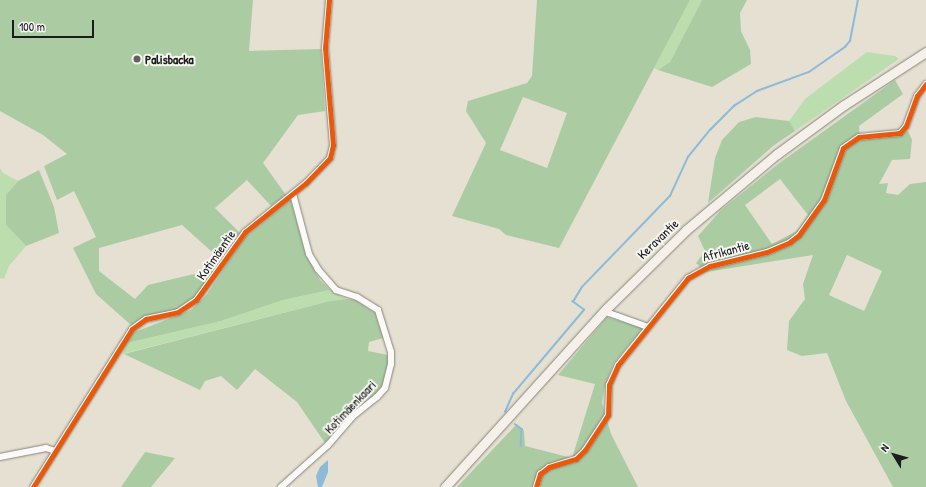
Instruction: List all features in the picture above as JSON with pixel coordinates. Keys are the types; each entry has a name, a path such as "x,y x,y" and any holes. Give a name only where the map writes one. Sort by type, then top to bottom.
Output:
{"main road":[{"name":"Keravantie","path":"445,487 606,309 686,230 758,169 844,105 926,52"}],"street":[{"name":"Kotimäentie","path":"33,487 132,329 146,319 178,312 196,300 236,242 293,194 331,157 333,145 325,48 328,0"},
{"name":"Afrikantie","path":"536,487 540,474 548,468 576,459 601,428 608,415 609,385 618,365 694,273 766,252 790,242 799,235 824,200 843,148 859,137 900,133 906,126 917,96 926,84"},
{"name":"Kotimäenkaari","path":"281,487 328,445 352,417 378,397 385,388 391,364 391,352 378,310 358,297 336,290 324,280 309,254 293,194"},
{"path":"606,309 609,313 648,327"},
{"path":"0,457 46,448 55,451"}],"green space":[{"path":"0,0 253,0 249,51 321,49 325,111 298,115 263,163 286,195 271,206 247,180 215,208 240,233 220,259 182,225 99,248 99,271 135,299 148,285 215,269 209,281 193,300 177,309 143,318 131,325 96,294 73,248 96,237 74,191 57,200 44,166 67,154 43,135 0,111"},
{"path":"537,0 690,0 559,248 506,235 499,229 452,216 486,143 466,111 468,101 527,83 532,76","holes":["523,97 567,113 547,168 500,150"]},
{"path":"690,0 702,0 670,62 658,70 654,68"},
{"path":"702,0 747,0 740,13 741,31 750,50 751,64 712,87 658,70 670,62"},
{"path":"867,52 895,56 899,59 795,131 789,121 805,99"},
{"path":"895,80 903,94 859,126 860,139 895,136 908,131 912,140 910,159 892,160 879,184 888,183 886,193 898,195 910,184 926,182 926,487 893,487 846,401 827,353 802,356 787,350 789,321 805,299 803,284 813,255 706,272 696,263 705,251 698,236 721,210 778,164","holes":["780,179 808,215 797,231 772,244 745,205","847,255 882,271 864,311 829,295"]},
{"path":"756,117 789,121 795,131 773,146 708,203 715,158 722,140 739,122"},
{"path":"0,168 3,173 18,181 6,195 6,225 26,246 9,266 4,279 0,278"},
{"path":"39,170 54,207 59,233 26,246 6,225 6,195 18,181"},
{"path":"291,200 306,255 320,280 330,290 283,300 221,321 127,343 135,332 191,310 207,294 245,237"},
{"path":"330,290 346,299 330,301 122,354 127,343 221,321 283,300"},
{"path":"346,299 355,300 375,313 383,338 369,342 368,351 388,355 387,374 382,386 371,399 325,443 297,402 255,369 237,390 221,376 205,381 200,390 124,354 330,301"},
{"path":"607,317 643,328 614,363 605,385 602,403 611,434 638,487 457,487 517,424 524,431 525,446 572,458 595,384 558,375"},
{"path":"145,452 175,458 151,487 121,487"}],"water":[{"path":"328,460 328,472 322,487 318,487 316,476 320,467"}],"waterway":[{"path":"505,412 513,394 584,310 573,302 582,287 670,196 688,157 711,129 734,106 757,91 809,72 845,47 850,41 858,0"},
{"path":"515,424 522,429 521,446"}],"cycle path":[{"path":"33,487 132,329 146,319 178,312 196,300 245,232 306,183 330,158 333,145 325,48 329,0"},
{"path":"536,487 540,474 549,467 576,459 585,450 608,415 609,385 618,365 688,278 710,266 767,252 790,242 799,235 824,200 843,148 859,137 900,133 906,126 917,96 926,84"}],"place":[{"name":"Palisbacka","path":"137,59"}]}
